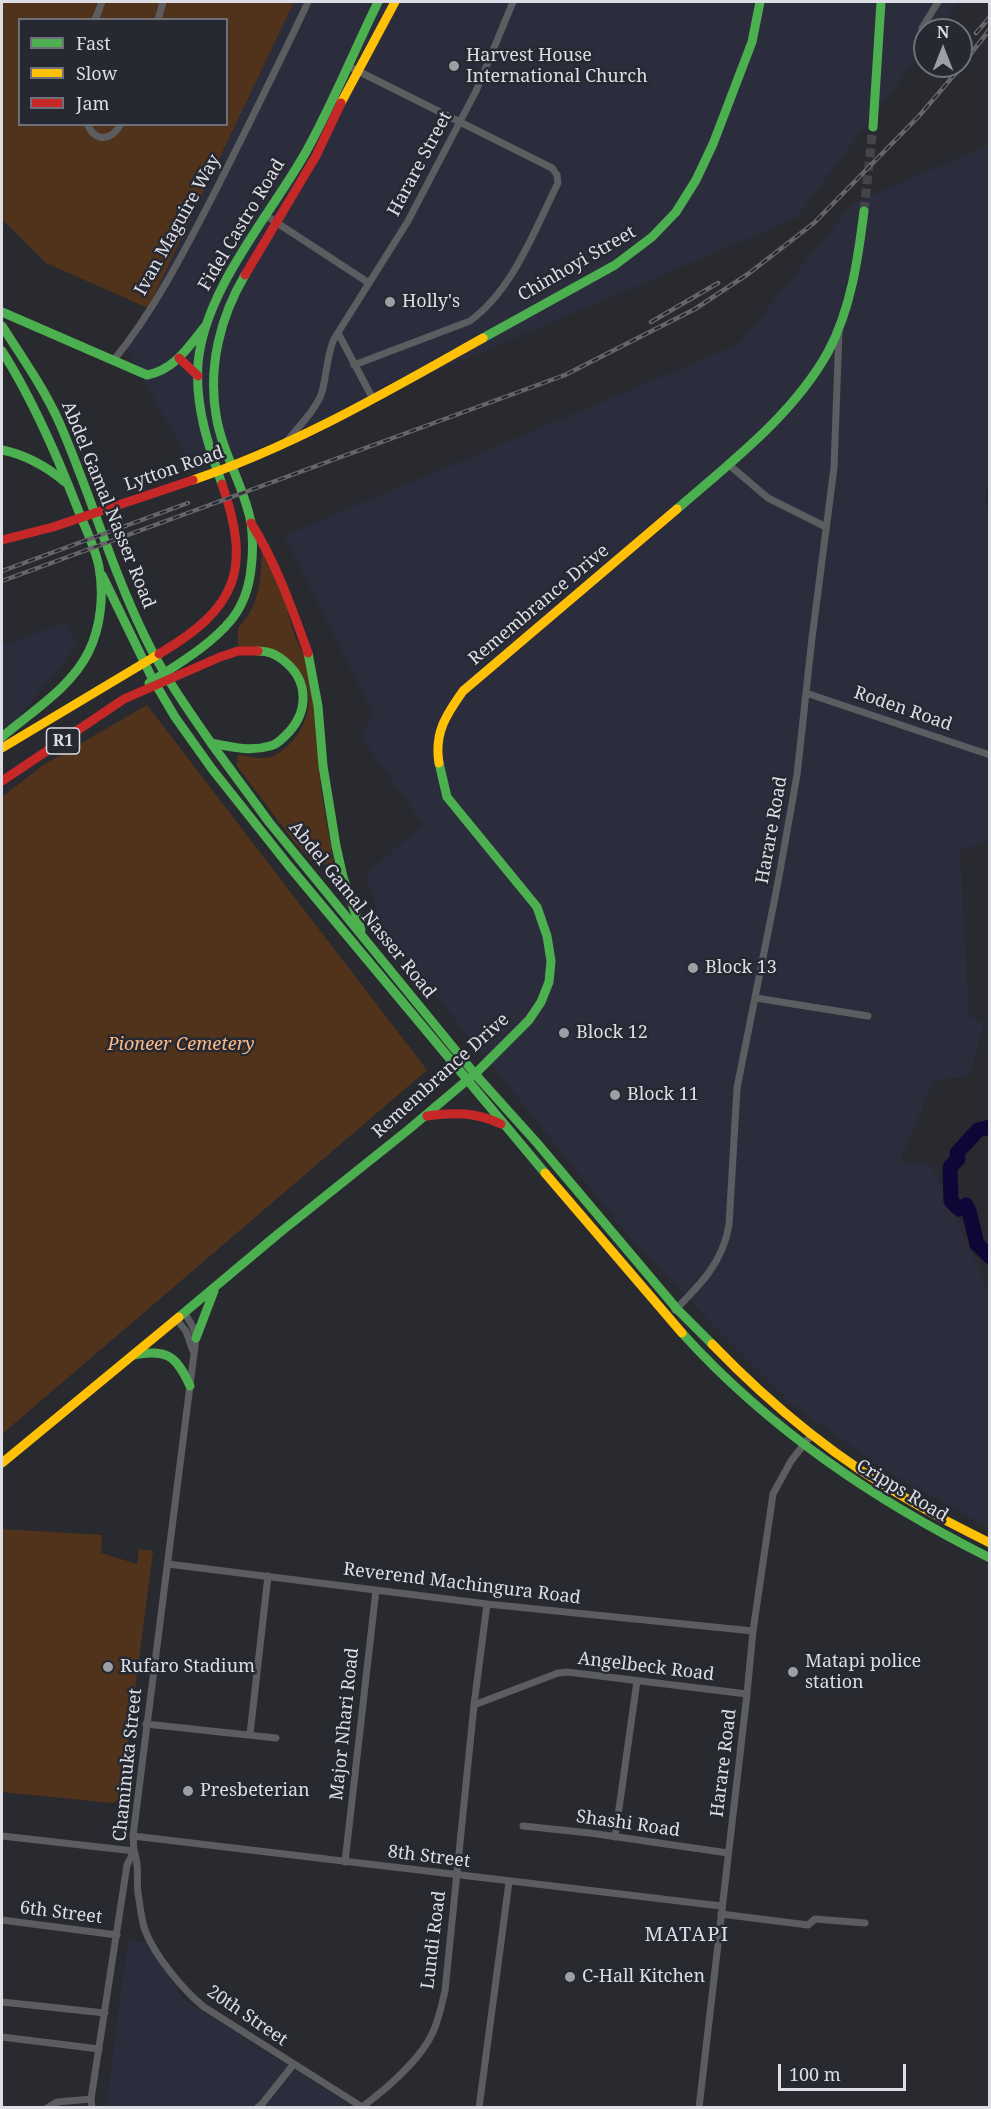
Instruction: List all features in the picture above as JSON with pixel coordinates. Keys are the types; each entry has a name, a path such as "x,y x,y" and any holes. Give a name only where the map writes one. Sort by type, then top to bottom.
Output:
{"main road":[{"name":"Fidel Castro Road","path":"2,748 197,630 224,602 236,572 237,533 209,446 202,415 198,376 201,342 223,285 307,150 378,2"},
{"name":"Fidel Castro Road","path":"251,523 223,442 214,394 216,351 221,327 235,291 316,156 357,71 395,2"},
{"name":"Chinhoyi Street","path":"285,443 373,399 615,265 647,243 683,202 706,158 750,52 759,19 760,2"},
{"path":"873,127 881,2"},
{"name":"Remembrance Drive","path":"2,1463 130,1355 215,1288 248,1258 428,1116 475,1074 538,1010 548,987 551,969 551,953 545,927 537,908 447,797 440,776 436,752 442,724 462,691 666,520 766,429 807,384 827,352 839,325 857,264 864,211"},
{"path":"2,312 72,345 147,375 157,375 165,371 179,358 206,325"},
{"name":"Abdel Gamal Nasser Road","path":"2,326 59,422 144,636 180,698 269,822 475,1074 537,1143 677,1309 753,1386 812,1434"},
{"name":"Abdel Gamal Nasser Road","path":"2,351 37,411 98,564 133,643 188,735 259,828 466,1081 667,1317 747,1398 803,1444"},
{"path":"179,358 198,376"},
{"name":"Lytton Road","path":"2,540 53,527 209,475 285,443"},
{"path":"2,450 27,455 50,469 68,484"},
{"path":"251,523 261,539 290,602 310,657 318,706 323,766 336,846 343,877 364,936"},
{"name":"R1","path":"2,781 190,655 232,620 246,596 250,576 251,523"},
{"path":"2,737 73,675 89,653 97,631 101,593 98,564"},
{"path":"124,699 238,651 267,651 275,654 293,668 301,684 303,700 300,716 294,727 283,738 273,746 252,750 211,742"},
{"path":"428,1116 457,1112 483,1115 506,1127"},
{"path":"196,1338 215,1288"},
{"path":"130,1355 150,1351 169,1354 182,1366 190,1386"},
{"name":"Cripps Road","path":"812,1434 881,1484 990,1543"},
{"name":"Cripps Road","path":"803,1444 836,1469 895,1507 990,1558"}],"street":[{"path":"95,18 102,2"},
{"path":"159,18 164,2"},
{"name":"Ivan Maguire Way","path":"113,361 129,341 176,268 308,2"},
{"name":"Harare Street","path":"285,443 320,397 330,348 408,221 483,75 513,2"},
{"path":"928,18 938,2"},
{"path":"348,66 552,168 558,183 521,257 495,299 483,311 470,321 354,365"},
{"path":"88,126 90,132 97,137 107,137 115,134 120,126"},
{"path":"265,215 369,283"},
{"name":"Harare Road","path":"667,1317 677,1309 720,1257 729,1225 737,1088 795,792 834,468 839,325"},
{"path":"338,333 373,399"},
{"path":"728,464 768,498 826,527"},
{"name":"Roden Road","path":"807,693 990,755"},
{"path":"756,998 868,1016"},
{"path":"184,1312 193,1327 196,1338"},
{"path":"176,1319 189,1337 194,1353"},
{"name":"Chaminuka Street","path":"92,2108 91,2099 127,1865 134,1851 133,1836 146,1724 196,1338"},
{"name":"Harare Road","path":"699,2108 753,1631 773,1494 780,1479 812,1434"},
{"name":"Reverend Machingura Road","path":"168,1564 486,1604 753,1631"},
{"path":"250,1734 268,1576"},
{"name":"Major Nhari Road","path":"345,1862 376,1590"},
{"name":"Lundi Road","path":"362,2107 397,2076 433,2033 445,1990 486,1604"},
{"name":"Angelbeck Road","path":"474,1706 567,1672 747,1694"},
{"path":"615,1837 638,1680"},
{"path":"146,1724 276,1738"},
{"name":"Shashi Road","path":"523,1826 728,1853"},
{"path":"2,1836 134,1851"},
{"name":"8th Street","path":"133,1836 721,1910 808,1926 815,1919 865,1923"},
{"name":"20th Street","path":"134,1851 138,1862 138,1890 144,1928 161,1958 186,1990 204,2007 362,2107"},
{"path":"479,2108 509,1882"},
{"name":"6th Street","path":"2,1920 117,1935"},
{"path":"2,2002 105,2013"},
{"path":"2,2037 99,2049"},
{"path":"257,2108 293,2065"},
{"path":"47,2108 57,2102 91,2099"}],"shaded area":[{"path":"294,2 959,2 947,18 913,18 913,63 796,218 196,474 126,348 148,308"},
{"path":"989,145 990,470 985,497 990,528 990,841 960,850 969,1015 984,1025 969,1077 934,1080 900,1161 932,1166 989,1291 989,1528 891,1474 793,1405 629,1236 383,930 366,875 423,824 362,738 372,712 284,536 739,344 853,203"},
{"path":"66,622 77,645 17,720 2,732 2,646"},
{"path":"128,1940 146,1943 183,1999 335,2095 349,2107 106,2108"}],"green space":[{"path":"2,2 294,2 148,308 46,263 2,219"},
{"path":"262,549 282,592 295,637 306,660 312,690 321,790 334,865 315,864 295,843 237,766 238,755 271,757 288,746 301,730 308,710 307,688 298,669 238,645 238,628 251,611 258,592"},
{"name":"Pioneer Cemetery","path":"147,705 427,1070 2,1434 2,797 42,766"},
{"name":"Rufaro Stadium","path":"2,1529 102,1535 101,1553 137,1564 139,1549 153,1551 121,1797 113,1803 2,1792"}],"waterway":[{"path":"990,1127 978,1130 957,1153 958,1159 950,1167 951,1201 959,1209 966,1205 977,1244 990,1257"}],"tunnel":[{"path":"864,211 873,127"}],"railway":[{"path":"976,33 990,17"},
{"path":"2,581 565,375 695,309 748,274 814,223 919,116 990,29"},
{"path":"651,322 718,283"},
{"path":"2,571 188,503"}],"traffic: fast":[{"path":"222,484 207,440 198,380 198,364 203,336 212,308 241,253 317,132 378,2"},
{"path":"483,338 615,265 652,237 676,212 696,180 713,144 752,42 760,2"},
{"path":"873,127 881,2"},
{"path":"677,509 760,436 797,397 814,375 836,336 848,301 864,211"},
{"path":"149,683 193,654 223,629 239,608 249,582 252,552 251,523 219,429 214,397 218,343 229,308 245,275"},
{"path":"2,312 147,375 173,363 206,325"},
{"path":"2,326 40,386 60,424 121,583 151,649 175,690 211,743 248,749 263,748 278,742 285,736 299,717 302,707 302,687 292,668 269,652 258,651"},
{"path":"2,351 34,408 61,467 95,551 101,588 96,631 89,651 81,664 61,688 2,737"},
{"path":"2,450 36,462 65,482"},
{"path":"102,575 152,678 175,717 212,769 289,866 545,1173"},
{"path":"308,653 318,706 323,766 336,846 343,877 361,930"},
{"path":"211,743 269,822 475,1074 537,1143 677,1309 712,1344"},
{"path":"439,763 447,797 537,907 547,936 551,961 549,982 541,1002 529,1020 475,1074"},
{"path":"179,1317 472,1076"},
{"path":"196,1338 214,1291"},
{"path":"682,1333 715,1368 751,1400 825,1460 905,1512 990,1558"},
{"path":"133,1355 154,1353 169,1357 180,1367 190,1386"}],"traffic: slow":[{"path":"341,103 395,2"},
{"path":"193,480 305,434 483,338"},
{"path":"439,763 440,733 451,708 463,691 677,509"},
{"path":"2,748 159,654"},
{"path":"545,1173 682,1333"},
{"path":"2,1463 179,1317"},
{"path":"712,1344 781,1409 856,1467 919,1506 990,1543"}],"traffic: jam":[{"path":"245,275 316,156 341,103"},
{"path":"179,358 198,376"},
{"path":"2,540 53,527 193,480"},
{"path":"159,654 206,620 221,603 231,584 236,563 236,540 222,484"},
{"path":"251,523 276,570 308,653"},
{"path":"2,781 124,699 220,657 238,651 258,651"},
{"path":"427,1116 465,1114 483,1117 501,1124"}],"place":[{"name":"Harvest House International Church","path":"454,66"},
{"name":"Holly's","path":"390,302"},
{"name":"Block 13","path":"693,968"},
{"name":"Block 12","path":"564,1033"},
{"name":"Block 11","path":"615,1095"},
{"name":"Rufaro Stadium","path":"108,1667"},
{"name":"Matapi police station","path":"793,1672"},
{"name":"Presbeterian","path":"188,1791"},
{"name":"C-Hall Kitchen","path":"570,1977"}],"district":[{"name":"MATAPI","path":"687,1935"}]}
